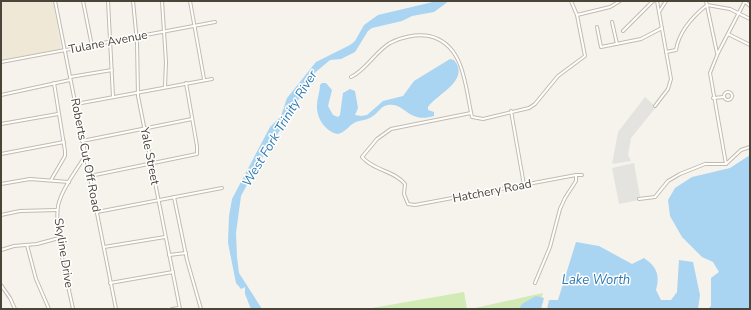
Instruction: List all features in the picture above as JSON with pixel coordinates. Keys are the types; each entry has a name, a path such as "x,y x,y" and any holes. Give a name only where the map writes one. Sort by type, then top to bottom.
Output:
{"street":[{"name":"Roberts Cut Off Road","path":"55,1 116,309"},
{"path":"83,1 92,46"},
{"path":"108,1 111,42 112,97"},
{"name":"Yale Street","path":"133,1 136,37 137,92 180,308"},
{"path":"162,1 166,62 165,87"},
{"path":"190,1 204,79"},
{"path":"351,77 357,74 378,53 394,41 416,36 437,38 452,50 459,61 471,113 474,118 483,119 511,111 525,109 535,104 558,76 585,56 577,15 571,1"},
{"path":"577,15 603,9 620,1"},
{"path":"623,31 653,1"},
{"path":"655,106 668,88 671,79 657,1"},
{"path":"659,12 666,1"},
{"path":"706,1 718,53"},
{"path":"726,164 710,73 718,53 744,1 750,6"},
{"path":"707,5 725,8 750,19"},
{"path":"666,52 676,50 678,39 682,30 707,5"},
{"name":"Tulane Avenue","path":"1,62 215,22"},
{"path":"612,22 616,44"},
{"path":"597,27 601,47 641,39 662,28"},
{"path":"728,34 750,45"},
{"path":"1,94 112,70"},
{"path":"76,104 204,79 212,79"},
{"path":"51,180 65,156 54,83"},
{"path":"90,176 196,155 198,153 186,83"},
{"path":"714,98 724,97 729,100 732,94 727,92 724,97"},
{"path":"511,111 524,185"},
{"name":"Hatchery Road","path":"471,113 391,129 377,139 362,158 374,168 402,180 405,184 404,194 408,204 426,204 582,175"},
{"path":"1,124 58,114"},
{"path":"82,140 192,119"},
{"path":"1,154 64,142"},
{"path":"640,199 655,197 672,178 690,169 712,163 726,164 741,150 750,147"},
{"name":"Skyline Drive","path":"73,309 57,219 62,193 85,156"},
{"path":"535,283 550,247 560,209 576,181 576,175"},
{"path":"1,184 30,179 70,182"},
{"path":"97,212 222,188"},
{"path":"174,197 186,253 201,309"},
{"path":"1,215 20,212 58,210"},
{"path":"104,248 166,236"},
{"path":"1,250 14,246 27,246 60,238"},
{"path":"27,246 36,280 49,309"},
{"path":"169,255 186,253"},
{"path":"110,284 172,272"},
{"path":"2,288 15,309"},
{"path":"172,309 180,308"}],"shaded area":[{"path":"1,1 53,1 61,45 60,49 1,60"},
{"path":"645,97 656,107 631,138 628,155 631,161 612,164 618,132"},
{"path":"634,163 640,197 638,197 639,200 619,204 612,168"}],"green space":[{"path":"464,292 467,309 366,309"},
{"path":"543,293 539,309 470,309"}],"water":[{"name":"West Fork Trinity River","path":"437,1 449,1 434,12 412,16 402,21 372,28 368,31 355,52 341,59 330,60 311,76 293,110 257,166 241,196 236,233 239,273 262,309 251,309 245,294 245,287 241,289 236,283 228,243 229,216 232,199 270,127 281,116 287,98 316,62 350,45 355,41 364,25 378,15"},
{"path":"450,59 454,60 458,67 458,74 456,80 451,86 428,107 428,110 434,112 434,116 425,118 418,117 394,105 388,105 371,117 356,122 338,134 333,133 325,127 320,119 317,110 317,102 320,85 322,83 326,83 332,90 328,106 333,115 338,117 340,115 343,93 350,89 355,91 358,108 355,115 367,115 383,101 403,96 414,81"},
{"path":"750,155 750,309 708,309 711,306 711,278 719,272 713,262 702,257 682,237 670,216 668,200 675,188 692,177 730,168"},
{"name":"Lake Worth","path":"576,242 599,246 632,264 644,258 655,268 658,280 656,290 661,300 671,300 677,292 679,260 693,262 700,295 698,309 547,309 549,300 558,300"},
{"path":"536,296 544,298 541,309 519,309 522,304"}]}
